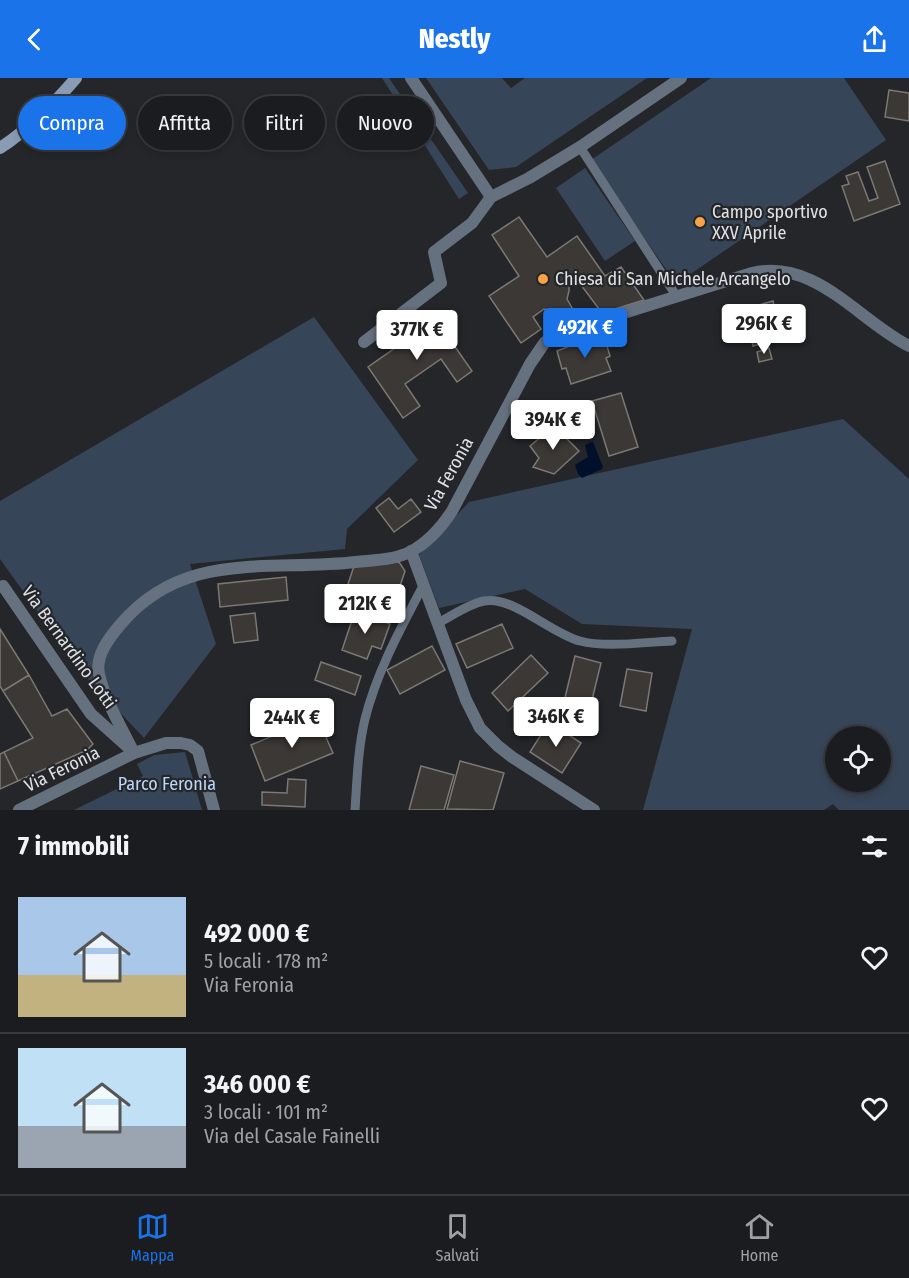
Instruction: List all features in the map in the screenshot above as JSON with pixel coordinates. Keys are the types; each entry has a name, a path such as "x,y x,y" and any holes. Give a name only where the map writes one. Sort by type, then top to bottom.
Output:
{"street":[{"path":"0,148 25,131 76,78"},
{"path":"411,78 490,197"},
{"path":"364,342 441,283 434,252 472,223 490,197 529,178 580,147 681,78"},
{"name":"Via Feronia","path":"19,810 134,753 99,674 98,664 115,631 132,610 152,595 189,577 220,569 324,566 391,558 411,551 436,531 452,511 530,364 545,342 563,331 758,271 788,272 813,280 909,346"},
{"path":"411,551 466,700 485,733 512,757 594,810"},
{"name":"Via Bernardino Lotti","path":"3,586 91,714 134,753"},
{"path":"134,753 166,743 190,745 198,751 214,810"}],"lane":[{"path":"580,147 677,297"},
{"path":"355,810 361,741 368,708 386,658 424,584"},
{"path":"438,623 482,601 495,600 506,602 544,625 580,641 614,644 672,641"}],"green space":[{"path":"382,78 389,78 401,96 393,96"},
{"path":"426,78 502,78 511,88 525,78 647,78 516,167 489,170"},
{"name":"Campo sportivo XXV Aprile","path":"711,78 844,78 886,140 676,284 591,160"},
{"path":"434,144 468,193 459,199 428,150 434,150"},
{"path":"585,168 635,241 605,261 556,188"},
{"path":"314,317 418,460 347,529 345,549 190,564 216,644 144,738 78,668 0,559 0,501"},
{"path":"843,419 909,479 909,810 839,810 833,804 824,810 643,810 692,629 582,624 525,589 439,608 419,555 469,502"},
{"name":"Parco Feronia","path":"185,752 202,810 74,810 143,776 137,764 154,755"}],"shaded area":[{"path":"593,442 603,467 582,478 575,465 588,457 585,445"}],"building":[{"path":"889,90 909,93 909,121 885,117"},
{"path":"885,161 900,204 854,221 842,186 849,184 846,176 858,172 869,201 878,198 867,167"},
{"name":"Chiesa di San Michele Arcangelo","path":"519,217 547,257 577,236 605,276 621,267 644,300 602,313 575,277 569,282 567,299 576,315 552,326 547,315 554,311 544,309 533,317 541,329 521,343 489,296 519,276 492,235"},
{"path":"773,301 775,310 779,309 782,320 785,319 790,336 753,346 750,333 746,334 744,324 749,323 745,309"},
{"path":"426,314 429,318 433,315 472,371 457,382 441,359 405,384 420,406 403,418 368,367 405,341 399,332"},
{"path":"604,336 610,356 606,358 611,371 571,384 566,368 562,369 557,351 590,338 590,341"},
{"path":"769,348 772,359 759,362 757,352"},
{"path":"621,393 638,447 609,456 592,401"},
{"path":"554,426 579,451 554,474 533,467 539,458 530,446"},
{"path":"389,498 398,509 411,499 421,512 394,532 376,508"},
{"path":"399,562 405,571 392,610 358,599 355,607 348,605 344,615 337,612 339,606 334,604 339,591 345,593 354,566"},
{"path":"286,577 288,600 220,607 218,584"},
{"path":"355,611 390,624 381,649 372,646 367,659 342,650"},
{"path":"255,613 258,640 234,643 230,616"},
{"path":"502,624 513,648 467,668 456,644"},
{"path":"0,629 29,675 3,691 0,686"},
{"path":"432,646 445,670 400,694 387,670"},
{"path":"531,655 548,673 508,711 492,693"},
{"path":"575,656 601,663 589,712 563,706"},
{"path":"321,662 361,676 355,695 315,680"},
{"path":"627,669 652,673 646,711 620,706"},
{"path":"29,675 52,716 67,709 93,744 87,750 18,781 4,752 33,738 3,691"},
{"path":"317,717 333,753 265,781 251,745"},
{"path":"549,722 581,743 562,773 530,752"},
{"path":"4,752 18,781 0,789 0,754"},
{"path":"460,761 504,773 493,810 447,809"},
{"path":"421,766 454,775 444,810 409,810"},
{"path":"288,779 306,780 305,807 262,805 262,792 287,793"}],"place":[{"name":"Campo sportivo XXV Aprile","path":"700,222"},
{"name":"Chiesa di San Michele Arcangelo","path":"543,279"}]}
